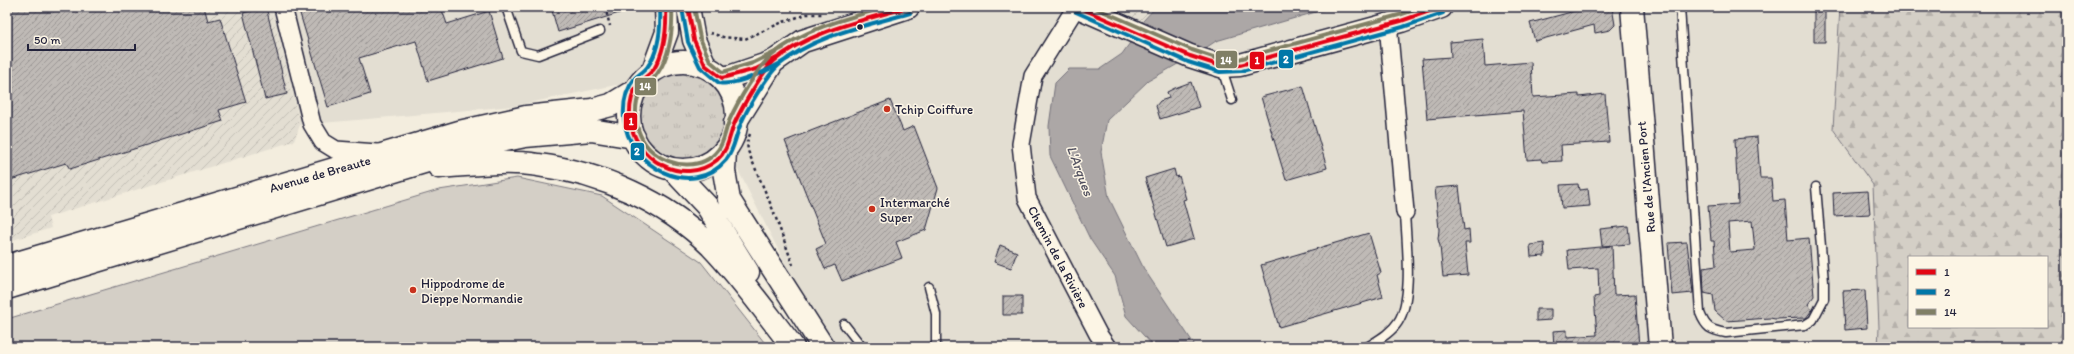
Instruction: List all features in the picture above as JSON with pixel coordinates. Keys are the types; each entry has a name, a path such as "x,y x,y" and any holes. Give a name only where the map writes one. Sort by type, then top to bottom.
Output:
{"main road":[{"path":"653,70 667,32 666,7"},
{"path":"688,7 691,29 713,72 731,91 735,107 744,125"},
{"path":"793,347 707,206 673,170 653,160 639,146 634,137 630,118 630,104 634,91 639,83 653,70 664,64 685,60 713,72 732,76 773,62 803,41 908,7"},
{"path":"1077,7 1190,56 1221,66 1240,64 1388,24 1440,7"},
{"name":"Rue de l'Ancien Port","path":"1632,7 1660,347"},
{"path":"673,170 690,171 702,168 713,163 725,152 744,125 773,62"},
{"name":"Avenue de Breaute","path":"7,288 396,161 459,132 526,117 592,110 611,104 634,91"},
{"name":"Avenue de Breaute","path":"7,266 396,161 525,136 591,130 634,137"},
{"path":"725,152 724,171 729,200 823,347"},
{"path":"396,161 538,165 600,178 669,212 710,245 734,271 793,347"}],"street":[{"path":"283,7 312,124 323,142 336,150 396,161"},
{"name":"Chemin de la Rivière","path":"1077,7 1033,76 1021,144 1027,198 1098,334 1107,347"},
{"path":"1388,24 1405,212"}],"lane":[{"path":"506,7 521,51 538,55 600,31"},
{"path":"1680,7 1700,313 1705,326 1715,331 1726,333 1806,325 1814,320 1824,299 1824,282 1816,187"},
{"path":"1221,66 1232,100"},
{"path":"1367,347 1383,338 1398,323 1405,309 1407,291 1405,212"},
{"path":"929,287 936,314 936,343 934,347"},
{"path":"844,324 861,346"}],"path":[{"path":"691,29 723,37 745,39 783,22 807,14 830,14"},
{"path":"744,125 748,151 773,210 796,271"}],"shaded area":[{"path":"7,7 271,7 300,125 294,141 48,217 51,228 7,242"},
{"path":"271,7 1100,7 1142,26 1122,54 1100,69 1069,69 1050,156 1090,239 1115,276 1126,316 1154,347 835,347 794,281 735,164 616,85 514,106 300,125"},
{"path":"1100,7 1156,7 1142,22 1142,26"},
{"path":"1333,7 1840,7 1833,128 1873,185 1879,328 1878,347 1196,347 1144,269 1109,198 1101,152 1107,120 1148,81 1216,41"}],"green space":[{"path":"1840,7 2067,7 2067,347 1878,347 1879,328 1873,185 1833,129"},
{"path":"673,73 691,73 707,80 719,92 726,108 726,126 719,142 707,154 691,161 673,161 657,154 645,142 638,126 638,108 645,92 657,80"},
{"name":"Hippodrome de Dieppe Normandie","path":"517,178 602,196 701,262 768,347 7,347 7,319 439,190"}],"water":[{"name":"L'Arques","path":"1156,7 1333,7 1216,41 1148,81 1107,120 1101,152 1109,198 1144,269 1196,347 1154,347 1126,316 1115,276 1090,239 1050,156 1049,126 1055,83 1069,69 1100,69 1122,54 1142,26 1142,22"}],"building":[{"path":"7,7 204,7 208,21 220,18 246,102 219,110 223,121 70,169 66,163 7,181"},
{"path":"266,7 287,94 265,99 243,13"},
{"path":"298,7 441,7 447,24 489,11 503,58 428,81 416,41 359,58 370,94 328,107"},
{"path":"551,7 629,7 629,10 558,32"},
{"path":"1590,7 1612,7 1615,25 1610,30 1595,33 1594,25 1535,41 1530,23"},
{"path":"1814,7 1825,7 1825,42 1814,42"},
{"path":"1483,39 1485,66 1531,62 1533,97 1579,94 1579,97 1605,94 1609,142 1561,145 1562,161 1542,162 1541,159 1527,160 1523,111 1427,119 1422,59 1451,57 1450,42"},
{"path":"1191,82 1199,107 1160,119 1156,106 1160,101 1169,98 1167,92"},
{"path":"1303,86 1327,168 1286,180 1261,97"},
{"name":"Intermarché Super","path":"890,100 903,131 914,126 938,188 926,230 896,242 902,258 842,281 835,265 825,269 816,249 826,244 785,141"},
{"path":"1757,137 1760,178 1771,178 1773,201 1785,200 1788,240 1809,238 1814,296 1808,304 1812,310 1806,318 1770,318 1726,321 1715,311 1713,295 1704,293 1703,268 1716,266 1714,241 1711,241 1708,206 1738,204 1735,139","holes":["1752,221 1755,250 1730,252 1728,223"]},
{"path":"1174,169 1176,177 1179,176 1186,199 1183,200 1194,239 1166,247 1145,178"},
{"path":"1578,184 1579,190 1588,189 1590,206 1562,208 1560,185"},
{"path":"1459,186 1464,230 1469,229 1470,243 1465,243 1468,275 1443,277 1438,239 1439,230 1435,188"},
{"path":"1868,191 1870,214 1834,216 1833,193"},
{"path":"1628,226 1630,244 1602,246 1600,229"},
{"path":"1369,233 1381,273 1377,275 1383,297 1279,327 1261,265"},
{"path":"1687,242 1693,293 1672,295 1668,243"},
{"path":"1544,243 1545,256 1531,257 1530,245"},
{"path":"1000,245 1017,252 1011,268 994,262"},
{"path":"1612,246 1614,295 1635,294 1639,347 1554,347 1553,331 1567,330 1567,337 1597,335 1594,297 1599,296 1598,268 1569,270 1567,250"},
{"path":"1865,290 1867,328 1845,330 1843,291"},
{"path":"1003,296 1022,296 1022,315 1003,315"},
{"path":"1536,309 1551,309 1551,320 1536,321"}],"transit line":[{"name":"2","path":"660,7 660,30 655,52 647,68 635,78 629,87 624,107 624,118 628,136 637,151 649,163 664,172 680,177 696,177 712,172 726,160 733,148 738,130 751,103 774,70 793,55 824,39 858,27 910,13"},
{"name":"1","path":"666,7 666,31 661,55 654,69 641,81 633,93 630,118 633,133 640,146 650,157 662,165 675,170 689,171 704,168 721,156 742,108 764,73 774,61 803,42 820,34 908,7"},
{"name":"14","path":"672,7 672,24 669,48 659,71 640,94 636,106 636,120 638,130 643,140 653,152 668,161 686,164 695,164 704,161 718,150 722,143 728,123 748,86 771,56 797,38 811,32 841,20 887,7"},
{"name":"1","path":"688,7 694,40 705,65 722,78 756,69 786,53"},
{"name":"14","path":"694,7 700,38 710,61 723,72 753,63 783,48"},
{"name":"1","path":"1078,7 1190,56 1221,66 1240,65 1401,21 1441,7"},
{"name":"14","path":"1093,7 1192,50 1222,60 1239,59 1423,7"},
{"name":"2","path":"682,8 688,42 700,67 719,83 735,82 745,79 765,71 789,58"},
{"name":"2","path":"1076,12 1188,62 1220,72 1242,71 1403,27 1443,13"}],"place":[{"name":"Tchip Coiffure","path":"887,109"},
{"name":"Intermarché Super","path":"872,209"},
{"name":"Hippodrome de Dieppe Normandie","path":"413,290"}]}
